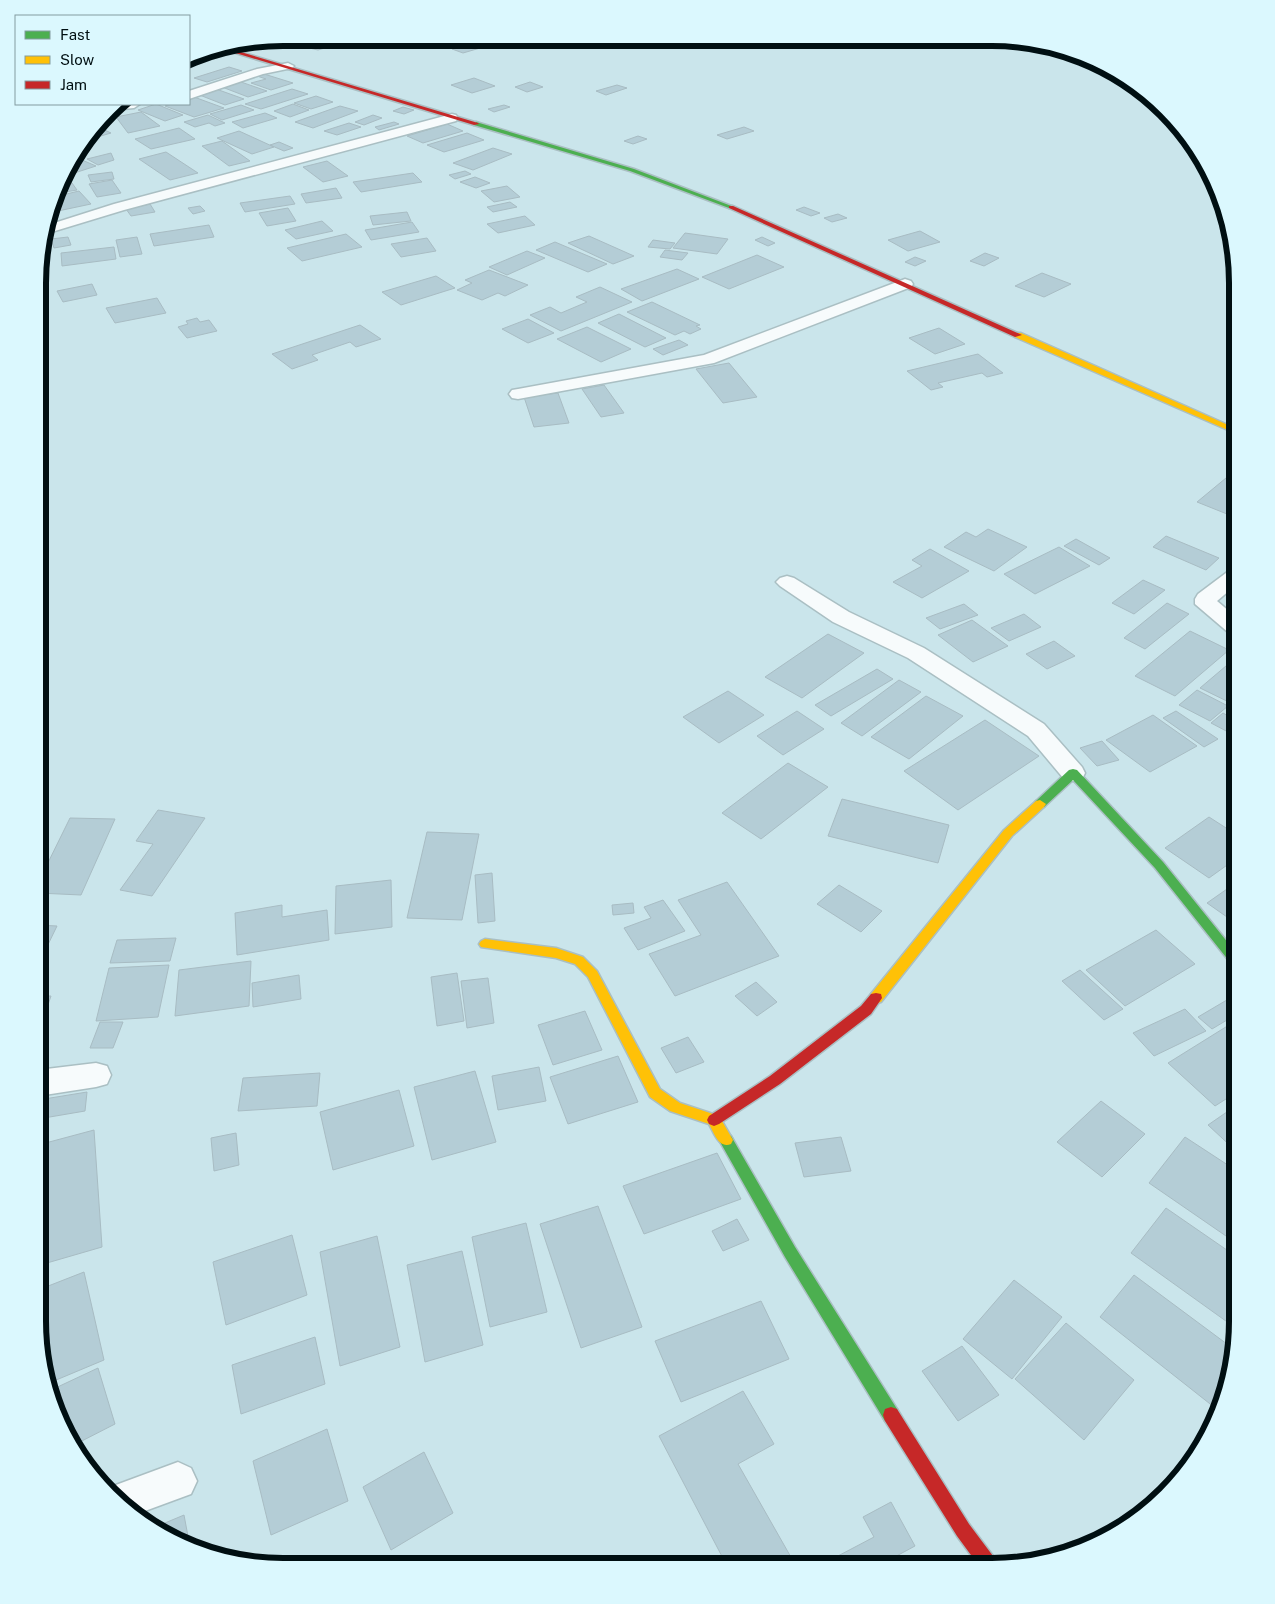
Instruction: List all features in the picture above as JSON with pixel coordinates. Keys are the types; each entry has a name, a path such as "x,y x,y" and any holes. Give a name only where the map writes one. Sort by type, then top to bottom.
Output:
{"main road":[{"path":"235,51 641,173 725,204 1229,428"},
{"path":"714,1120 775,1080 866,1010 1008,833 1073,773 1159,865 1229,953"},
{"path":"485,944 556,953 579,960 593,974 655,1093 675,1107 714,1120 790,1252 963,1530 984,1558"}],"street":[{"path":"190,95 261,71 288,66"},
{"path":"53,228 128,205 452,118"},
{"path":"518,394 708,359 905,284"},
{"path":"1229,580 1206,599 1206,604 1229,622"},
{"path":"788,582 841,617 916,653 1036,730 1073,773"},
{"path":"46,1082 96,1075"},
{"path":"127,1499 178,1481"}],"building":[{"path":"325,46 328,47 318,50 305,47"},
{"path":"462,46 487,46 463,53 452,49"},
{"path":"229,67 242,71 207,82 194,78"},
{"path":"264,74 293,83 271,90 251,83 266,79 257,76"},
{"path":"474,78 495,86 472,93 451,85"},
{"path":"241,82 267,91 248,97 222,87"},
{"path":"530,82 543,87 527,92 515,87"},
{"path":"617,85 627,88 606,95 596,91"},
{"path":"216,89 244,99 225,105 197,94"},
{"path":"292,89 308,94 261,109 245,104"},
{"path":"316,96 333,102 311,109 294,103"},
{"path":"194,97 224,108 194,117 165,106 190,105 190,99"},
{"path":"293,104 309,110 290,117 274,111"},
{"path":"158,105 183,115 165,121 138,110"},
{"path":"241,105 254,110 222,120 210,114"},
{"path":"504,105 510,107 494,112 488,109"},
{"path":"340,106 358,111 313,128 295,122"},
{"path":"403,107 414,110 404,114 393,111"},
{"path":"141,112 160,126 128,133 116,117"},
{"path":"265,113 277,118 243,128 232,122"},
{"path":"208,115 225,123 215,126 209,123 195,127 184,122"},
{"path":"373,115 382,118 364,125 355,122"},
{"path":"394,122 399,124 379,130 375,127"},
{"path":"349,123 361,127 337,135 324,131"},
{"path":"447,124 463,131 423,143 407,136"},
{"path":"744,127 754,131 727,139 717,135"},
{"path":"179,128 195,139 151,149 135,139"},
{"path":"103,129 111,133 96,137"},
{"path":"239,131 274,147 252,154 217,138"},
{"path":"467,133 484,140 444,152 427,145"},
{"path":"638,136 647,139 633,144 624,141"},
{"path":"222,141 250,161 229,166 202,146"},
{"path":"279,142 293,148 284,151 270,145"},
{"path":"493,148 512,154 473,170 453,163"},
{"path":"166,152 198,173 170,180 139,159"},
{"path":"111,153 114,160 98,165 87,159"},
{"path":"82,160 96,166 73,173"},
{"path":"327,161 348,176 323,182 303,167"},
{"path":"465,171 471,174 455,179 449,175"},
{"path":"112,172 114,179 91,182 88,175"},
{"path":"413,173 422,182 361,192 353,182"},
{"path":"475,177 490,183 476,188 460,182"},
{"path":"112,180 121,193 97,197 89,184"},
{"path":"72,183 77,190 64,192 68,184"},
{"path":"507,186 520,197 494,202 481,191"},
{"path":"336,188 342,198 306,203 301,194"},
{"path":"79,191 91,204 58,211 63,195"},
{"path":"290,196 295,204 245,212 240,203"},
{"path":"510,202 517,207 493,212 487,207"},
{"path":"150,204 155,212 131,216 126,209"},
{"path":"200,206 205,211 193,214 188,208"},
{"path":"804,207 820,213 811,216 796,210"},
{"path":"288,208 296,221 267,226 259,213"},
{"path":"407,212 411,221 373,225 370,216"},
{"path":"838,214 847,218 832,222 824,218"},
{"path":"525,216 535,225 498,233 487,224"},
{"path":"322,221 333,231 296,239 285,230"},
{"path":"412,222 419,232 371,240 365,230"},
{"path":"209,225 214,237 154,246 150,234"},
{"path":"920,231 940,242 908,251 888,240"},
{"path":"685,233 728,239 717,254 673,248"},
{"path":"346,234 362,247 302,261 287,248"},
{"path":"589,236 634,256 613,264 568,243"},
{"path":"68,237 71,245 54,248 51,239"},
{"path":"137,237 142,254 120,257 116,240"},
{"path":"762,237 775,243 768,246 755,240"},
{"path":"427,238 436,251 401,257 391,244"},
{"path":"653,240 675,243 670,249 648,247"},
{"path":"555,242 607,264 588,272 536,250"},
{"path":"114,247 116,259 62,266 61,253"},
{"path":"665,250 688,253 682,260 660,257"},
{"path":"527,251 545,258 507,275 489,267"},
{"path":"985,253 999,258 984,266 970,261"},
{"path":"757,255 784,267 729,289 702,277"},
{"path":"915,257 926,261 915,266 905,262"},
{"path":"677,269 699,279 642,301 621,289"},
{"path":"489,270 528,285 505,296 498,293 482,300 457,290 472,283 465,280"},
{"path":"1042,273 1071,284 1044,297 1015,286"},
{"path":"436,276 455,288 401,305 382,292"},
{"path":"92,284 97,295 63,302 57,291"},
{"path":"600,287 632,302 561,331 530,315 550,307 561,313 587,302 576,297"},
{"path":"157,298 166,313 115,323 106,308"},
{"path":"652,302 700,325 696,326 701,329 690,334 684,331 675,335 627,312"},
{"path":"619,314 666,338 645,347 598,323"},
{"path":"197,318 200,322 209,320 217,331 187,338 178,327 188,324 186,321"},
{"path":"528,319 554,333 528,343 502,329"},
{"path":"360,325 381,339 356,347 350,342 312,355 318,360 292,369 272,354"},
{"path":"587,327 631,349 601,362 557,339"},
{"path":"939,328 965,344 935,354 909,338"},
{"path":"679,340 688,345 663,355 653,349"},
{"path":"978,354 1003,373 987,377 982,373 938,383 943,387 931,390 907,371"},
{"path":"729,363 757,397 723,403 696,369"},
{"path":"604,385 624,413 601,417 582,389"},
{"path":"558,393 569,423 534,427 524,397"},
{"path":"1229,475 1229,515 1197,502"},
{"path":"988,529 1027,547 994,571 944,547 966,532 976,537"},
{"path":"1166,536 1219,558 1206,570 1153,547"},
{"path":"1076,539 1110,558 1099,565 1064,546"},
{"path":"1059,547 1090,566 1035,594 1004,574"},
{"path":"930,549 969,571 922,598 893,582 922,566 912,560"},
{"path":"1143,580 1165,590 1134,614 1112,603"},
{"path":"1167,603 1189,614 1145,649 1124,638"},
{"path":"964,604 978,615 940,629 926,618"},
{"path":"1024,614 1041,627 1009,641 991,628"},
{"path":"972,620 1008,646 973,662 938,635"},
{"path":"1190,631 1229,650 1175,696 1135,676"},
{"path":"828,634 864,653 802,698 765,677"},
{"path":"1054,641 1075,656 1047,669 1026,654"},
{"path":"1229,663 1229,702 1200,688"},
{"path":"877,669 893,679 831,716 815,705"},
{"path":"899,680 921,692 862,736 841,723"},
{"path":"1197,690 1228,706 1210,721 1179,705"},
{"path":"728,691 764,715 719,743 683,717"},
{"path":"926,696 963,716 909,759 871,737"},
{"path":"797,711 824,729 783,755 757,736"},
{"path":"1176,711 1218,739 1204,747 1163,718"},
{"path":"1223,713 1229,716 1229,732 1211,723"},
{"path":"1153,715 1197,746 1150,772 1106,740"},
{"path":"985,720 1039,756 958,810 904,771"},
{"path":"1102,741 1119,760 1097,766 1080,748"},
{"path":"788,763 828,787 761,839 722,813"},
{"path":"842,799 949,825 938,863 828,836"},
{"path":"158,810 205,818 152,896 120,890 153,844 136,841"},
{"path":"1209,817 1229,830 1229,864 1209,878 1165,848"},
{"path":"70,818 115,819 81,895 46,893 46,867"},
{"path":"427,832 479,834 462,920 407,918"},
{"path":"492,873 495,921 478,923 475,875"},
{"path":"391,880 392,927 335,934 336,886"},
{"path":"727,882 779,956 675,996 649,954 701,935 678,900"},
{"path":"839,885 882,911 861,932 817,904"},
{"path":"1229,888 1229,918 1207,903"},
{"path":"663,900 685,931 638,950 624,928 651,918 644,907"},
{"path":"633,903 634,913 613,915 612,905"},
{"path":"282,905 282,917 327,910 329,940 237,955 235,913"},
{"path":"46,925 57,926 46,949"},
{"path":"1156,930 1195,964 1125,1006 1086,970"},
{"path":"176,938 170,961 110,963 117,940"},
{"path":"251,961 249,1006 175,1016 179,970"},
{"path":"169,965 158,1017 96,1021 109,968"},
{"path":"1080,970 1123,1009 1104,1020 1062,981"},
{"path":"457,973 464,1021 437,1026 431,977"},
{"path":"299,975 301,999 253,1007 252,983"},
{"path":"488,978 494,1023 467,1028 461,981"},
{"path":"756,982 777,1002 757,1016 735,996"},
{"path":"46,996 51,996 46,1011"},
{"path":"1229,999 1229,1019 1212,1029 1198,1017"},
{"path":"1185,1009 1206,1031 1154,1056 1133,1033"},
{"path":"585,1011 602,1050 553,1065 538,1025"},
{"path":"100,1022 123,1022 113,1048 90,1048"},
{"path":"1229,1025 1229,1097 1215,1106 1168,1063"},
{"path":"688,1037 704,1062 676,1073 661,1048"},
{"path":"618,1056 638,1102 568,1124 550,1077"},
{"path":"539,1067 546,1101 498,1110 492,1076"},
{"path":"475,1071 496,1142 432,1160 414,1087"},
{"path":"320,1073 317,1106 238,1111 243,1078"},
{"path":"399,1090 414,1146 333,1170 320,1112"},
{"path":"87,1092 85,1111 46,1118 46,1099"},
{"path":"1101,1101 1145,1134 1102,1177 1057,1142"},
{"path":"1229,1111 1229,1145 1208,1125"},
{"path":"94,1130 102,1247 46,1263 46,1143"},
{"path":"236,1133 239,1165 214,1171 211,1138"},
{"path":"841,1137 851,1171 804,1177 795,1143"},
{"path":"1185,1137 1229,1166 1229,1232 1226,1236 1149,1183"},
{"path":"717,1153 741,1199 644,1234 623,1186"},
{"path":"598,1206 642,1327 581,1348 540,1224"},
{"path":"1166,1208 1229,1251 1229,1323 1131,1253"},
{"path":"737,1219 749,1240 723,1251 712,1231"},
{"path":"526,1223 547,1312 490,1327 472,1237"},
{"path":"292,1235 307,1295 226,1325 213,1262"},
{"path":"377,1236 400,1347 340,1366 320,1252"},
{"path":"462,1251 483,1345 425,1362 407,1265"},
{"path":"84,1272 104,1360 54,1381 48,1352 46,1287"},
{"path":"1134,1275 1228,1344 1221,1382 1213,1406 1100,1317"},
{"path":"1014,1280 1062,1317 1012,1379 963,1339"},
{"path":"761,1301 789,1359 681,1402 655,1341"},
{"path":"1066,1323 1134,1380 1084,1440 1015,1379"},
{"path":"315,1337 325,1384 241,1414 232,1365"},
{"path":"962,1346 999,1395 958,1421 922,1371"},
{"path":"98,1368 115,1424 79,1442 64,1412 56,1388"},
{"path":"743,1391 774,1444 738,1464 791,1558 723,1558 659,1436"},
{"path":"327,1429 348,1501 271,1535 253,1461"},
{"path":"424,1452 453,1513 391,1550 363,1487"},
{"path":"891,1502 915,1546 893,1558 837,1558 874,1537 863,1517"},
{"path":"184,1515 188,1538 164,1526 161,1524"}],"traffic: fast":[{"path":"476,124 632,170 731,207"},
{"path":"1040,804 1073,773 1159,865 1229,953"},
{"path":"726,1140 790,1252 891,1415"}],"traffic: slow":[{"path":"1018,335 1229,428"},
{"path":"876,998 1008,833 1040,804"},
{"path":"485,944 556,953 579,960 593,974 655,1093 675,1107 714,1120 726,1140"}],"traffic: jam":[{"path":"233,52 476,124"},
{"path":"731,207 1018,335"},
{"path":"714,1120 775,1080 866,1010 876,998"},
{"path":"891,1415 963,1530 984,1558"}]}
